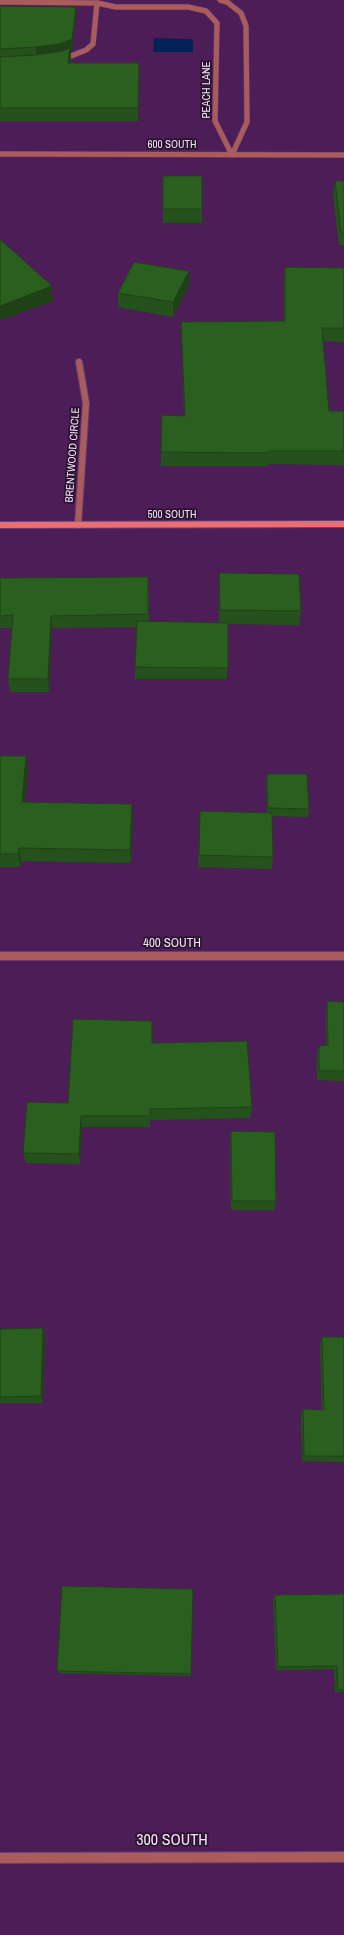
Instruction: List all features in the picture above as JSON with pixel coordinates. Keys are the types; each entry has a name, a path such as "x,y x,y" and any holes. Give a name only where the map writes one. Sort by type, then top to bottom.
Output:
{"main road":[{"name":"500 SOUTH","path":"0,525 344,524"}],"street":[{"name":"PEACH LANE","path":"97,3 106,0"},
{"path":"220,0 227,2 242,13 246,26 247,122 232,155"},
{"name":"PEACH LANE","path":"0,2 97,3 116,7 188,7 206,11 215,19 215,121 232,155"},
{"path":"56,61 86,50 93,44 97,3"},
{"name":"600 SOUTH","path":"0,154 344,155"},
{"name":"BRENTWOOD CIRCLE","path":"78,525 86,403 80,362"},
{"name":"400 SOUTH","path":"0,956 344,956"},
{"name":"300 SOUTH","path":"0,1858 344,1857"}],"water":[{"path":"154,38 193,39 193,52 153,52"}],"building":[{"path":"0,6 76,7 72,39 60,44 0,49"},
{"path":"70,48 68,63 139,63 138,108 0,108 0,57 36,55 62,51"},
{"path":"163,176 202,176 202,209 163,209"},
{"path":"335,181 344,181 344,232 341,232"},
{"path":"1,240 52,286 0,306"},
{"path":"134,262 189,271 173,302 118,293"},
{"path":"285,267 344,268 344,328 322,328 329,411 344,411 344,451 269,451 269,453 161,452 162,415 185,416 181,322 285,321"},
{"path":"219,573 299,574 301,611 220,610"},
{"path":"148,577 148,614 51,616 48,679 8,679 13,615 0,616 0,578"},
{"path":"137,621 228,623 228,668 135,667"},
{"path":"0,756 26,756 22,802 132,804 130,850 19,848 18,854 0,854"},
{"path":"267,774 307,774 309,809 268,808"},
{"path":"200,811 272,813 273,857 199,855"},
{"path":"327,1001 344,1002 344,1071 319,1071 319,1046 328,1045"},
{"path":"73,1019 152,1021 152,1043 247,1041 252,1107 150,1109 150,1116 81,1116 79,1154 23,1153 27,1102 68,1103"},
{"path":"231,1131 275,1132 276,1201 232,1201"},
{"path":"43,1328 41,1396 0,1397 0,1329"},
{"path":"322,1337 344,1337 344,1456 304,1456 303,1409 324,1410"},
{"path":"62,1586 193,1589 191,1674 57,1671"},
{"path":"344,1594 344,1690 338,1690 337,1666 278,1667 275,1595"}]}
